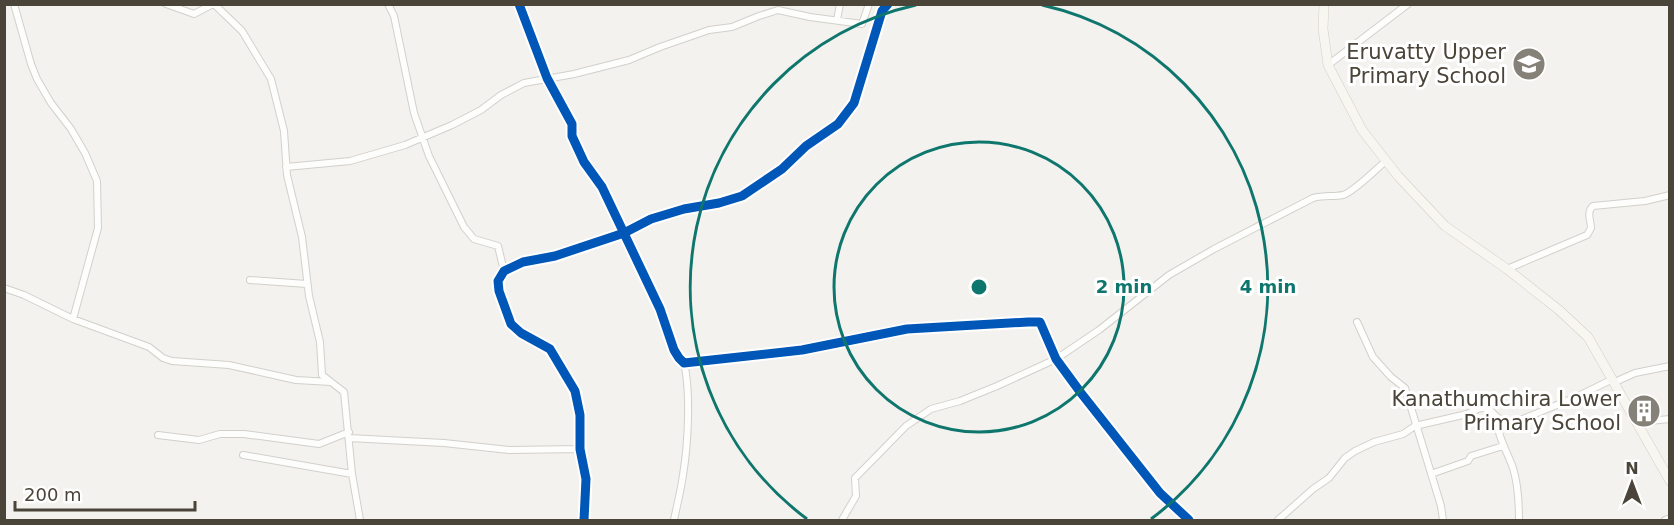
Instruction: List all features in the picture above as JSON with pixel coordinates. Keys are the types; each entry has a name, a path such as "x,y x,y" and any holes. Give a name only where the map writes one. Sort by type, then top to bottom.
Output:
{"main road":[{"path":"1324,4 1323,29 1328,65 1362,130 1398,176 1445,226 1507,269 1575,323 1588,337 1670,481"}],"street":[{"path":"14,4 37,80 71,129 97,181 98,228 73,319"},
{"path":"166,4 194,14 213,4 242,31 271,80 284,131 287,175 302,237 309,296 320,342 322,375 344,392 352,474 360,520"},
{"path":"388,4 394,16 414,113 422,139 464,227 474,239 498,246 504,271"},
{"path":"519,4 547,78 572,124 571,134 584,162 602,187 660,309 674,350 684,363 687,372 684,474 674,520"},
{"path":"837,20 840,4"},
{"path":"862,24 869,4"},
{"path":"584,520 586,478 580,448 580,415 575,391 550,349 521,333 511,324 499,291 498,281 504,271 523,262 555,256 624,233 651,219 684,209 742,196 782,169 806,146 838,124 854,103 874,39 876,25 882,10 888,4"},
{"path":"1328,65 1408,4"},
{"path":"286,167 350,161 422,139 481,110 501,95 525,83 584,72 629,60 709,30 732,27 778,10 876,25"},
{"path":"842,520 856,496 855,478 906,426 931,409 960,401 1056,359 1099,330 1169,275 1313,198 1348,193 1386,161"},
{"path":"1507,269 1587,235 1591,228 1589,213 1593,206 1645,201 1670,195"},
{"path":"250,280 308,284"},
{"path":"4,288 24,295 73,319 149,347 163,358 172,361 229,365 296,380 331,382"},
{"path":"684,363 802,350 907,329 1040,322 1056,359 1081,393 1160,492 1189,520"},
{"path":"1357,322 1373,357 1391,377 1405,388 1441,506 1443,520"},
{"path":"1278,520 1329,478 1345,458 1374,442 1403,434 1415,426 1467,414 1480,408 1489,409 1497,418 1508,423 1518,421 1635,373 1670,366"},
{"path":"1497,418 1497,427 1503,446 1513,468 1520,520"},
{"path":"1638,425 1670,420"},
{"path":"158,435 199,440 220,434 244,434 319,444 349,435 509,450 580,448"},
{"path":"1431,474 1468,461 1470,456 1503,446"},
{"path":"243,455 352,474"},
{"path":"1665,520 1670,518"}],"cycle path":[{"path":"519,4 547,78 572,124 572,136 584,162 602,187 660,309 674,350 684,363 802,350 907,329 1040,322 1056,359 1081,393 1160,493 1189,520"},
{"path":"584,520 586,479 580,449 580,415 575,391 550,349 521,333 511,324 499,291 498,281 504,271 523,262 555,256 624,233 651,219 684,209 719,203 742,196 782,169 806,146 838,124 854,103 882,11 888,4"}],"place":[{"name":"Eruvatty Upper Primary School","path":"1529,64"},
{"name":"Kanathumchira Lower Primary School","path":"1644,411"}]}
